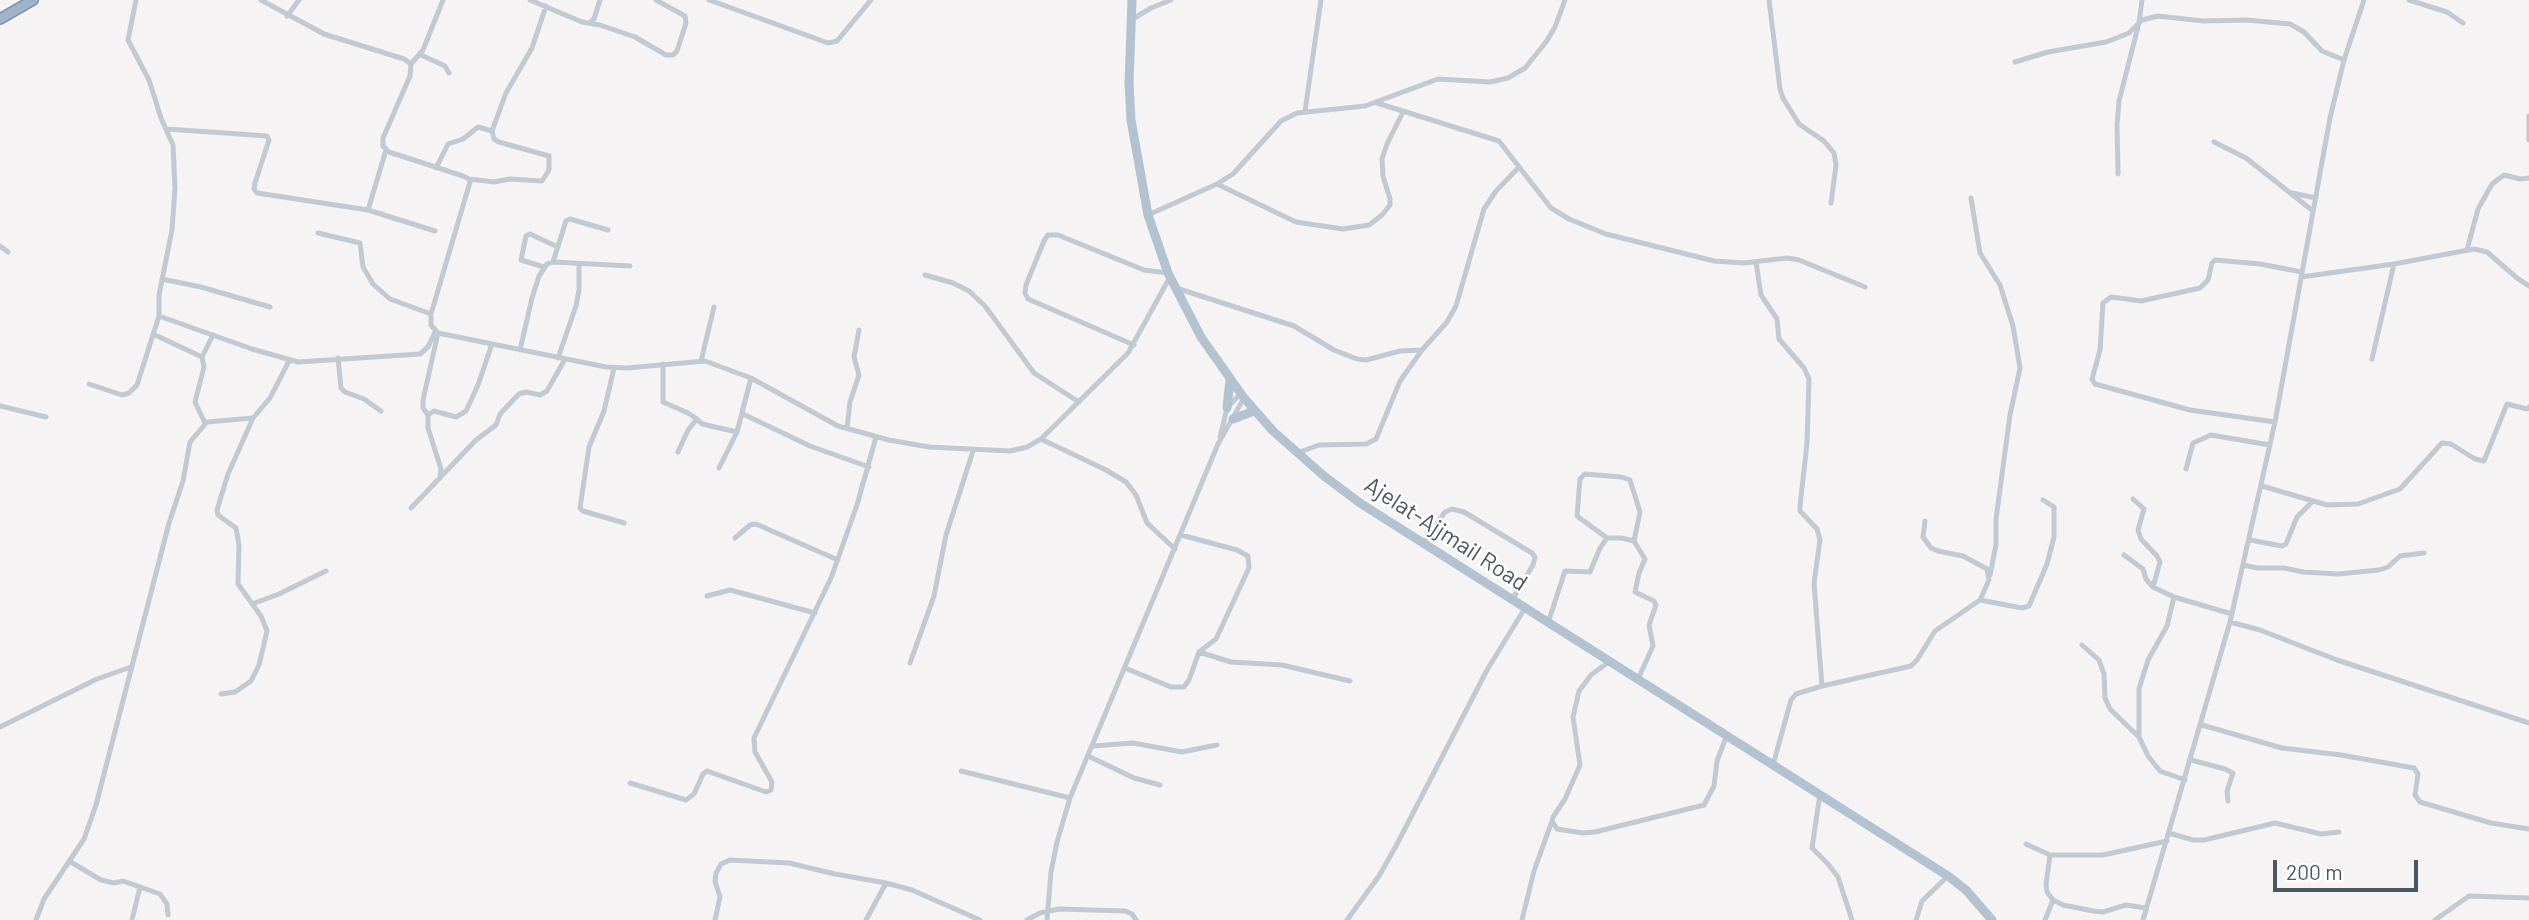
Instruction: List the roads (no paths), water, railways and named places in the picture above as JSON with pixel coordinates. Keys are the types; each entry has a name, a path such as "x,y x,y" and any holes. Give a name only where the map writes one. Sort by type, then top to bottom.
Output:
{"highway":[{"path":"0,19 33,0"}],"main road":[{"name":"Ajelat-Ajjmail Road","path":"1132,0 1129,83 1131,120 1148,215 1169,275 1201,337 1254,411 1297,453 1339,488 1948,876 1971,895 1992,920"},
{"path":"1227,408 1230,380"},
{"path":"1233,419 1254,411"}],"street":[{"path":"89,384 122,396 129,393 139,381 159,316 162,279 172,230 175,156 149,80 128,40 136,0"},
{"path":"261,0 324,34 404,59 411,64"},
{"path":"287,16 299,0"},
{"path":"443,0 421,55 411,64 410,76 383,138 383,146 386,150 469,179 494,182 510,179 542,181 548,176 549,155 499,142 494,139 492,131 506,93 532,48 546,6"},
{"path":"530,0 635,37 666,55 673,55 677,51 685,16 656,0"},
{"path":"592,21 600,0"},
{"path":"709,0 833,43 871,0"},
{"path":"1131,20 1171,0"},
{"path":"1305,111 1320,24 1321,0"},
{"path":"1148,215 1217,184 1244,163 1281,121 1305,111 1355,108 1377,103 1428,82 1449,79 1490,82 1517,73 1535,57 1546,42 1565,0"},
{"path":"1769,0 1783,98 1799,124 1824,141 1834,153 1836,165 1831,203"},
{"path":"2118,174 2119,101 2139,23 2142,0"},
{"path":"2143,920 2202,725 2244,565 2275,422 2330,118 2344,60 2364,0"},
{"path":"2409,0 2447,12 2463,23"},
{"path":"2015,61 2106,42 2129,33 2146,18 2158,16 2203,21 2247,20 2290,24 2304,32 2322,51 2344,60"},
{"path":"421,55 444,66 449,73"},
{"path":"1377,103 1499,141 1551,208 1583,225 1616,237 1695,258 1756,262 1787,258 1799,260 1865,287"},
{"path":"1217,184 1296,222 1343,229 1369,225 1390,205 1382,159 1403,112"},
{"path":"2529,116 2529,140"},
{"path":"436,168 448,144 463,139 477,127 492,131"},
{"path":"167,129 267,136 269,140 255,183 254,189 257,192 368,210 435,231"},
{"path":"2214,142 2246,158 2313,211"},
{"path":"368,210 386,150"},
{"path":"1297,453 1319,445 1366,444 1376,439 1400,381 1422,350 1447,322 1455,306 1484,209 1496,191 1519,167"},
{"path":"2467,250 2478,209 2496,180 2504,175 2529,178"},
{"path":"469,179 430,314 430,325 436,333 614,368 701,361 727,367 751,378 820,417 847,428 918,445 973,451 1020,450 1041,439 1134,345 1169,275 1144,270 1058,235 1048,234 1026,285 1025,293 1028,299 1134,345"},
{"path":"2289,192 2316,198"},
{"path":"1773,765 1791,700 1796,694 1911,666 1935,631 1980,600 1990,575 1996,545 1996,519 2010,415 2021,368 2013,326 2000,285 1980,253 1970,198"},
{"path":"553,262 566,221 570,219 608,230"},
{"path":"318,233 359,243 363,267 373,284 390,299 430,314"},
{"path":"544,267 521,260 526,236 530,234 558,247"},
{"path":"0,246 8,252"},
{"path":"2275,422 2190,410 2095,384 2092,379 2100,350 2103,303 2111,297 2141,302 2200,288 2208,279 2215,260 2260,264 2301,275 2394,264 2474,249 2487,252 2529,286"},
{"path":"520,350 532,298 544,267 553,262 630,266"},
{"path":"1756,262 1761,295 1777,319 1779,339 1798,360 1809,379 1809,422 1800,511 1817,529 1821,540 1814,583 1822,686"},
{"path":"2372,359 2394,264"},
{"path":"411,508 484,433 496,425 500,414 519,394 544,394 562,359 579,290 579,265"},
{"path":"925,275 969,291 985,306 1034,373 1079,402"},
{"path":"162,279 270,307"},
{"path":"1176,288 1294,326 1334,350 1357,359 1366,360 1400,351 1422,350"},
{"path":"701,361 714,307"},
{"path":"159,316 289,361 305,362 420,354 428,347 436,333"},
{"path":"847,428 850,402 859,375 854,356 859,330"},
{"path":"436,333 423,408 429,415 428,428 441,469 439,481"},
{"path":"153,334 202,357"},
{"path":"205,423 195,402 204,367 202,357 213,335"},
{"path":"429,415 434,411 456,417 466,411 492,344"},
{"path":"338,358 341,388 381,411"},
{"path":"221,694 235,692 248,685 259,665 267,631 261,615 238,584 239,545 236,528 218,515 217,510 228,474 253,418 270,398 289,361"},
{"path":"663,364 663,402 688,413 702,424 737,432"},
{"path":"614,368 604,411 589,447 580,508 624,523"},
{"path":"719,468 737,432 751,378"},
{"path":"1047,920 1057,842 1070,798 1218,444 1227,408 1242,396"},
{"path":"1218,444 1233,419 1242,396"},
{"path":"2262,486 2313,501 2348,506 2397,491 2442,443 2451,444 2475,459 2484,461 2507,404 2527,409 2529,407"},
{"path":"0,406 46,417"},
{"path":"743,414 820,451 869,467"},
{"path":"36,920 44,899 84,839 96,805 192,439 205,423 253,418"},
{"path":"678,452 688,430 697,419"},
{"path":"2186,469 2193,443 2211,435 2270,445"},
{"path":"631,783 686,800 694,794 707,771 766,792 771,790 772,782 755,752 754,738 816,613 838,560 869,467 876,436"},
{"path":"1041,439 1126,482 1136,495 1147,523 1175,549"},
{"path":"910,663 934,596 946,535 973,451"},
{"path":"437,459 454,464"},
{"path":"1634,541 1607,538 1577,516 1580,479 1585,474 1630,480 1640,512 1634,541 1645,559 1635,592 1654,601 1656,605 1649,625 1653,646 1638,679"},
{"path":"2133,499 2144,509 2138,530 2141,539 2160,562 2152,587"},
{"path":"1980,600 2022,608 2029,606 2047,564 2054,537 2054,507 2043,500"},
{"path":"2249,540 2281,546 2286,544 2297,517 2313,501"},
{"path":"1423,543 1445,512 1452,509 1464,512 1532,553 1535,557 1533,565 1512,600"},
{"path":"1924,521 1923,537 1931,548 1978,562 1990,575"},
{"path":"736,538 756,524 838,560"},
{"path":"1125,668 1171,687 1180,688 1189,680 1199,652 1212,643 1218,634 1249,568 1250,560 1237,550 1181,535"},
{"path":"1548,623 1564,572 1590,572 1607,538"},
{"path":"2244,565 2338,574 2384,569 2397,558 2424,553"},
{"path":"2124,555 2143,569 2152,587 2174,597 2232,614"},
{"path":"253,604 326,571"},
{"path":"706,596 730,590 816,613"},
{"path":"2139,737 2139,689 2148,660 2167,626 2174,597"},
{"path":"1347,920 1380,876 1492,662 1525,608"},
{"path":"2230,622 2529,723"},
{"path":"2082,645 2099,660 2104,674 2105,698 2110,709 2139,737 2160,771 2185,780"},
{"path":"1199,652 1231,662 1282,665 1350,681"},
{"path":"1522,920 1534,871 1552,821 1580,765 1573,718 1578,691 1591,675 1610,661"},
{"path":"0,727 97,679 131,667"},
{"path":"2202,725 2282,748 2414,768 2418,774 2415,795 2420,802 2491,823 2529,829"},
{"path":"1552,821 1553,825 1562,831 1583,833 1704,805 1714,786 1717,761 1727,735"},
{"path":"1093,746 1133,743 1182,751 1217,745"},
{"path":"1088,756 1134,778 1160,785"},
{"path":"2191,760 2233,773 2227,791 2228,801"},
{"path":"961,771 1070,798"},
{"path":"1820,794 1812,848 1838,877 1852,920"},
{"path":"2169,833 2204,840 2275,823 2321,834 2339,832"},
{"path":"2026,844 2050,855 2103,855 2166,841"},
{"path":"2050,855 2046,885 2053,900 2063,905 2103,912 2126,905 2146,908"},
{"path":"715,920 720,897 715,881 716,873 721,864 730,860 789,863 886,883 912,890 980,920"},
{"path":"69,861 101,880 114,883 123,881 164,897 168,915"},
{"path":"1916,920 1922,901 1948,876"},
{"path":"866,920 886,883"},
{"path":"132,920 141,887"},
{"path":"2435,920 2469,896 2529,898"},
{"path":"2045,920 2053,900"},
{"path":"1027,920 1059,909 1125,911 1132,914 1136,920"}]}
